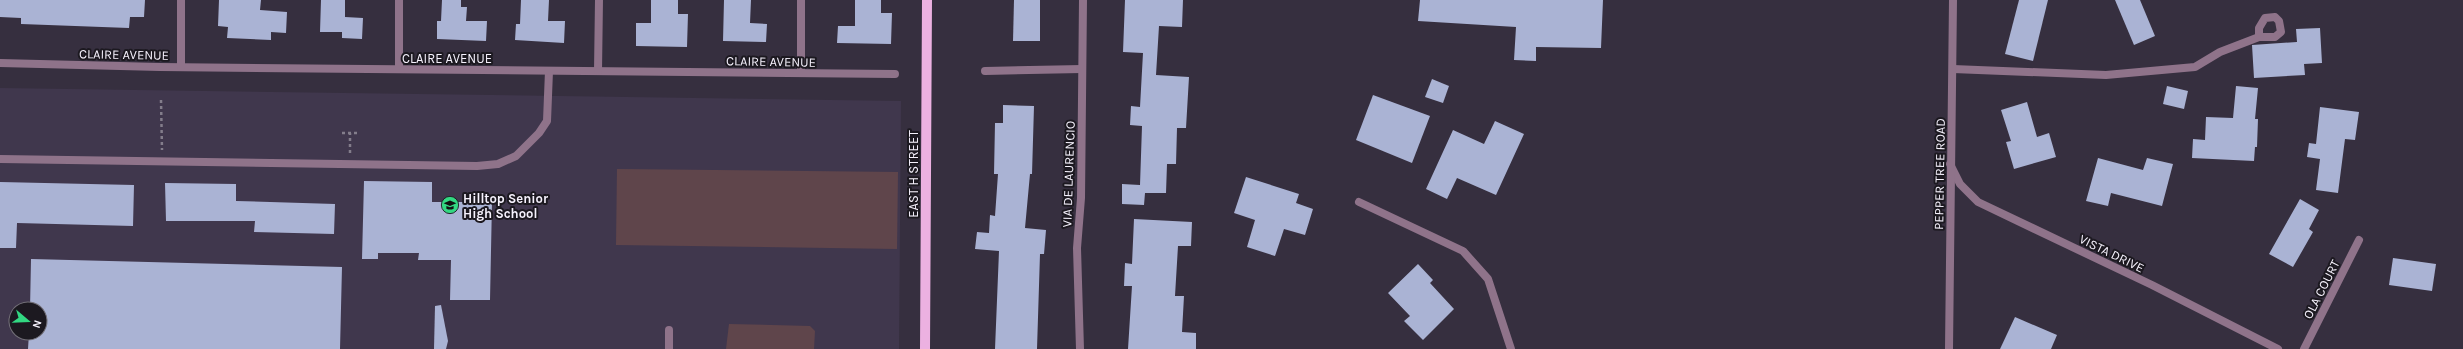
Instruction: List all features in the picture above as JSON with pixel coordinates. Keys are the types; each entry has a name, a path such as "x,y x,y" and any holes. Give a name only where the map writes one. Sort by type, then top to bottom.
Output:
{"main road":[{"name":"EAST H STREET","path":"925,349 928,0"}],"street":[{"path":"181,0 181,67"},
{"path":"399,0 399,70"},
{"path":"598,71 599,0"},
{"path":"801,0 801,73"},
{"name":"VIA DE LAURENCIO","path":"1080,349 1077,248 1081,198 1084,0"},
{"name":"PEPPER TREE ROAD","path":"1949,349 1952,270 1949,254 1953,0"},
{"path":"1953,69 2106,75 2195,67 2220,52 2260,37"},
{"name":"CLAIRE AVENUE","path":"0,63 399,70 895,74"},
{"path":"985,71 1082,69"},
{"path":"0,159 477,166 498,164 516,156 540,133 547,120 549,71"},
{"name":"VISTA DRIVE","path":"1950,164 1960,184 1978,202 2152,285 2278,349"},
{"path":"1360,202 1463,251 1488,280 1511,349"},
{"name":"OLA COURT","path":"2304,349 2359,240"},
{"path":"669,330 669,349"}],"path":[{"path":"161,100 162,155"},
{"path":"342,132 357,133"},
{"path":"350,133 350,158"}],"shaded area":[{"name":"Hilltop Senior High School","path":"0,88 901,101 899,349 0,349"},
{"path":"617,169 898,172 897,249 616,245"},
{"path":"729,324 810,326 815,331 814,349 726,349"}],"building":[{"path":"0,0 145,0 144,17 130,17 129,28 21,24 21,18 0,17"},
{"path":"219,0 261,0 260,10 287,12 286,33 271,32 271,40 227,38 228,27 218,26"},
{"path":"321,0 345,0 345,17 363,18 362,39 342,38 342,32 320,32"},
{"path":"442,0 461,0 461,7 467,7 466,21 487,21 486,41 437,39 437,21 441,21"},
{"path":"521,0 549,0 548,21 565,21 564,43 515,40 516,24 520,24"},
{"path":"651,0 678,0 678,14 688,14 687,47 636,46 636,23 651,23"},
{"path":"724,0 751,0 750,23 767,24 766,42 723,41"},
{"path":"855,0 881,0 881,13 892,13 891,44 837,43 838,26 855,26"},
{"path":"1014,0 1040,0 1040,41 1013,41"},
{"path":"1125,0 1183,0 1182,27 1159,26 1156,75 1189,77 1186,128 1177,128 1176,164 1167,164 1166,193 1145,193 1144,205 1122,204 1122,184 1140,185 1142,126 1130,125 1131,106 1140,107 1143,53 1123,52"},
{"path":"1420,0 1603,0 1601,48 1536,47 1536,61 1514,60 1516,27 1418,21"},
{"path":"2019,0 2048,0 2033,61 2005,54"},
{"path":"2115,0 2140,0 2155,36 2134,45"},
{"path":"2320,28 2322,63 2304,64 2305,75 2254,78 2252,45 2297,42 2296,29"},
{"path":"1432,79 1449,86 1443,103 1425,97"},
{"path":"2167,86 2188,91 2184,109 2163,104"},
{"path":"2236,86 2258,88 2255,119 2258,119 2257,147 2255,147 2254,161 2192,158 2193,139 2205,140 2206,117 2233,118"},
{"path":"1373,95 1430,116 1412,163 1356,140"},
{"path":"2027,102 2037,137 2049,133 2056,157 2014,169 2006,142 2011,141 2001,110"},
{"path":"1003,105 1034,106 1032,174 1030,174 1025,228 1046,230 1044,254 1040,254 1037,349 995,349 999,251 975,249 977,232 989,233 990,215 995,216 998,174 994,174 995,123 1003,123"},
{"path":"2320,107 2359,112 2355,140 2345,139 2338,193 2316,190 2320,159 2307,157 2309,143 2316,144"},
{"path":"1495,121 1524,134 1496,195 1457,178 1447,199 1426,189 1453,130 1484,144"},
{"path":"2098,158 2143,170 2147,158 2173,164 2162,206 2111,193 2108,206 2086,201"},
{"path":"1246,177 1299,194 1296,203 1313,209 1305,235 1284,229 1275,256 1247,247 1255,220 1234,213"},
{"path":"364,181 432,182 432,202 492,202 490,300 450,300 451,260 418,260 419,253 378,253 378,259 362,259"},
{"path":"0,182 134,185 133,226 17,223 16,248 0,248"},
{"path":"165,183 236,184 236,201 335,204 334,234 254,232 255,221 166,221"},
{"path":"2300,199 2319,210 2309,229 2313,232 2293,267 2269,254"},
{"path":"1134,219 1192,222 1191,246 1178,246 1175,296 1184,296 1182,332 1196,333 1196,349 1128,349 1132,286 1124,286 1125,263 1132,264"},
{"path":"2393,258 2436,264 2432,291 2389,285"},
{"path":"31,259 342,267 340,349 28,349 28,341 48,341 48,301 30,301"},
{"path":"1418,264 1433,280 1430,283 1454,309 1423,340 1404,321 1410,316 1388,293"},
{"path":"441,305 448,341 446,349 434,349 435,306"},
{"path":"2015,317 2057,335 2051,349 2000,349"}],"place":[{"name":"Hilltop Senior High School","path":"450,205"}]}
